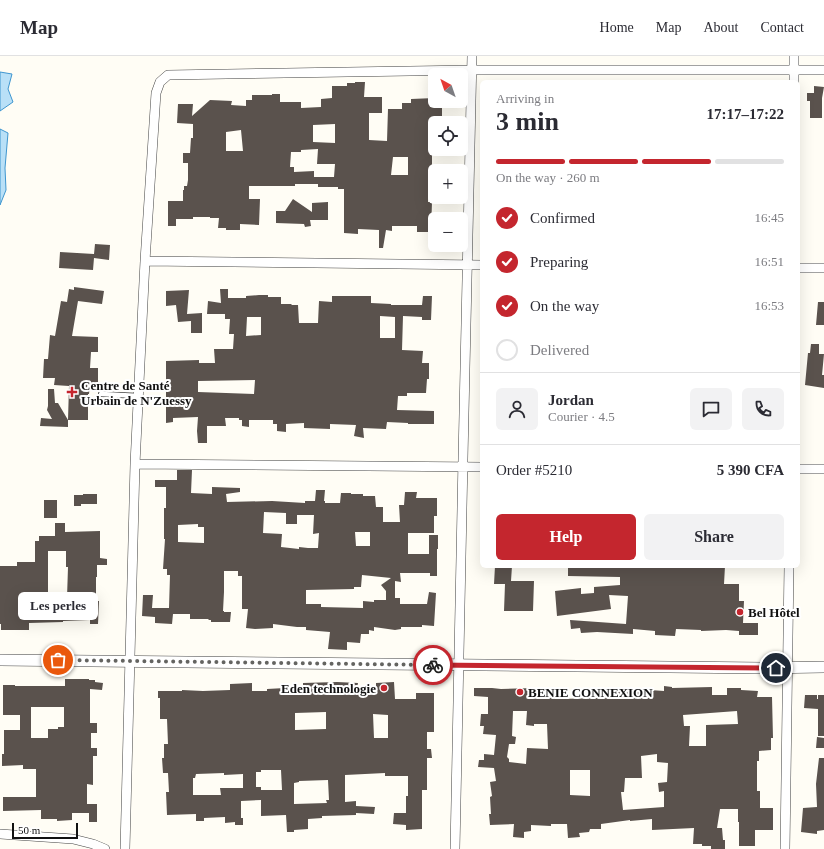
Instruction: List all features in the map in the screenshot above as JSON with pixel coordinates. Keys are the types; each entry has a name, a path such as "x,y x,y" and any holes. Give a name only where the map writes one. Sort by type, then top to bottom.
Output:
{"street":[{"path":"455,849 472,56"},
{"path":"794,56 794,80"},
{"path":"125,849 135,464 145,261 156,93 160,82 168,75 472,70 824,70"},
{"path":"145,261 480,264"},
{"path":"800,268 824,268"},
{"path":"135,464 480,467"},
{"path":"800,469 824,469"},
{"path":"785,849 789,568"},
{"path":"0,660 755,668 824,667"},
{"path":"0,834 73,839 105,849"}],"lane":[{"path":"101,394 139,396"}],"water":[{"path":"0,72 12,74 8,89 13,102 0,111"},
{"path":"0,129 8,133 5,168 6,190 0,205"}],"building":[{"path":"365,82 364,97 382,97 382,113 369,113 369,140 387,141 388,109 402,109 402,103 411,103 411,99 428,98 428,108 442,108 442,116 428,116 428,156 432,156 432,164 428,164 428,204 432,204 432,212 428,212 428,232 417,232 417,226 392,226 392,231 386,230 383,248 379,248 379,230 358,229 358,234 344,233 344,189 338,189 338,187 318,187 318,184 295,184 295,186 249,186 249,199 260,199 259,225 240,224 240,230 226,230 226,228 218,228 219,218 193,217 193,219 176,219 176,226 168,226 168,201 183,201 183,190 184,186 187,186 188,180 188,163 183,163 183,153 190,153 191,138 193,138 193,124 177,123 178,104 193,104 192,116 210,100 232,101 231,105 246,106 246,100 252,100 252,95 280,94 280,102 301,102 301,108 321,107 321,99 332,98 332,86 347,86 347,83","holes":["335,124 335,143 313,142 313,125","241,130 243,151 226,151 226,132","318,149 317,164 335,164 334,177 314,177 314,171 294,172 294,167 290,167 291,152","393,157 408,157 408,175 391,175"]},
{"path":"814,86 824,87 822,98 822,118 810,118 810,101 807,101 807,93 814,93"},
{"path":"293,199 312,212 312,203 328,202 328,220 310,220 311,226 305,227 304,224 276,223 276,211 285,211"},
{"path":"95,244 110,245 109,260 94,258 93,270 59,268 60,252 94,254"},
{"path":"74,287 104,291 102,304 78,301 72,336 98,337 98,352 91,352 90,368 98,368 98,383 91,383 90,385 88,394 88,420 68,420 69,386 54,385 55,378 43,378 44,359 48,359 50,335 55,336 61,301 67,302 69,289 74,290"},
{"path":"220,289 228,289 228,298 246,298 246,296 259,295 281,297 281,304 298,305 299,323 318,323 319,301 332,302 332,296 371,296 371,303 391,305 422,305 423,296 432,296 431,320 422,320 422,317 403,316 402,350 423,351 422,363 429,363 429,379 427,379 426,393 407,393 407,396 398,396 397,410 434,411 434,424 387,422 386,429 363,428 364,438 354,436 356,425 330,424 330,429 304,428 304,423 286,424 286,432 277,431 277,424 273,424 273,420 249,420 249,427 242,426 242,420 239,420 239,418 225,418 226,426 207,426 207,443 198,443 198,417 173,418 173,422 166,423 166,361 199,360 199,363 215,363 214,349 233,349 234,334 229,334 230,319 225,319 225,314 207,314 208,301 221,303","holes":["380,316 395,317 395,338 380,338","247,317 261,317 261,335 246,336","255,380 254,394 198,392 198,381"]},
{"path":"189,290 187,314 202,313 202,333 191,333 191,321 178,322 176,305 166,306 166,291"},
{"path":"818,302 824,302 824,325 816,325"},
{"path":"811,344 819,344 819,354 824,354 822,375 824,375 824,388 805,385 808,353 810,353"},
{"path":"48,389 54,389 55,403 58,403 68,420 68,427 40,426 41,418 52,419 47,410"},
{"path":"177,470 192,470 191,493 212,494 212,487 240,488 240,492 226,494 227,502 272,501 305,503 305,501 315,501 316,490 325,490 325,503 340,503 341,493 375,496 376,507 383,507 383,522 400,522 399,505 404,505 405,492 417,492 416,498 437,498 437,516 434,516 434,533 408,533 408,554 429,554 429,535 438,535 437,576 430,576 430,573 400,573 401,582 395,581 395,598 400,598 400,604 427,604 429,592 436,593 434,626 422,625 422,627 401,627 401,629 395,630 374,627 374,631 369,630 369,634 361,634 360,643 347,642 347,650 328,649 330,632 306,630 306,627 273,624 273,628 246,628 248,609 242,609 242,576 238,576 238,571 224,571 223,611 231,612 230,622 211,622 211,620 208,620 209,619 190,619 190,614 173,614 172,624 155,623 155,617 142,616 143,595 153,595 152,608 169,608 170,575 167,575 167,569 163,569 165,539 164,508 166,508 166,487 155,487 155,480 177,480","holes":["264,512 286,513 286,524 297,524 297,515 314,515 313,534 319,533 318,548 299,547 299,549 281,547 282,534 263,533","198,524 198,527 204,527 204,543 178,542 178,525","355,532 370,532 370,546 356,546","362,575 391,578 381,585 386,591 386,600 374,600 374,602 363,601 363,608 321,607 321,604 306,604 306,590 354,589 354,587 361,587"]},
{"path":"97,494 97,504 81,504 81,506 74,506 74,495"},
{"path":"44,500 57,500 57,518 44,518"},
{"path":"55,523 65,523 65,532 100,531 100,558 107,559 107,565 97,565 96,601 99,601 98,624 90,624 90,620 29,623 29,630 1,630 0,566 17,566 17,562 35,562 35,541 39,541 39,536 55,536","holes":["48,551 66,551 66,567 68,567 67,598 88,597 88,611 34,612 33,598 48,598"]},
{"path":"495,568 512,568 511,581 534,581 533,611 504,611 505,584 494,584"},
{"path":"568,568 725,568 724,584 739,584 739,601 744,601 743,623 758,623 758,635 739,635 739,631 726,630 701,631 676,629 675,636 655,635 655,631 633,629 633,634 597,632 581,633 580,628 571,629 570,620 626,624 628,596 609,595 611,609 557,616 555,591 581,588 581,594 594,593 594,587 620,585 620,577 568,576"},
{"path":"65,679 89,679 95,680 95,682 103,683 102,690 90,689 90,723 97,723 97,733 91,733 91,748 97,748 97,756 93,756 93,785 87,784 87,804 97,804 97,822 89,822 89,813 72,813 72,820 57,821 57,819 41,819 41,810 3,811 3,797 36,797 36,769 23,769 23,765 2,766 2,754 4,754 4,730 20,730 20,715 3,715 3,685 65,686","holes":["31,707 64,707 64,727 58,727 58,729 48,729 48,738 31,738"]},
{"path":"394,682 395,699 416,699 416,693 434,693 434,732 427,732 427,749 431,749 432,758 427,758 427,790 422,790 422,829 406,830 406,825 393,824 394,813 406,813 408,776 385,776 385,773 345,775 345,802 356,801 356,806 375,807 374,814 356,813 356,815 322,816 322,818 308,819 308,829 294,830 294,832 287,832 286,815 261,816 261,800 241,801 241,818 243,818 243,825 235,825 235,822 225,823 225,817 204,818 204,821 196,821 196,814 167,815 166,792 169,792 168,773 163,773 162,758 164,758 164,744 168,744 167,719 160,719 160,698 158,698 158,691 230,690 230,684 252,683 252,691 267,691 267,689 285,688 285,695 301,695 303,694 303,683 358,683 357,688 376,688 376,683","holes":["326,712 326,729 295,730 295,713","373,714 388,715 388,738 374,738","261,770 281,770 282,790 261,790 261,787 256,787 256,772 261,772","196,774 243,774 243,788 220,788 221,795 193,795 193,778 195,778","328,780 329,800 326,800 327,803 294,804 294,783"]},
{"path":"664,686 672,688 712,687 712,695 727,695 727,688 741,688 741,690 758,691 757,697 772,697 773,738 771,738 771,750 759,751 759,761 757,761 757,791 760,791 760,808 773,808 773,830 755,830 755,846 739,846 738,809 720,809 717,828 722,828 723,840 725,840 725,849 711,849 711,846 693,844 694,828 652,830 652,819 601,824 601,829 590,829 589,832 579,833 580,837 568,838 567,824 551,824 551,826 531,825 531,831 524,832 524,838 513,837 514,824 490,825 490,797 492,796 490,782 496,781 494,768 478,767 479,760 484,760 484,754 494,755 496,735 483,734 484,726 480,726 481,714 488,714 488,697 474,696 474,688 550,689 550,691 560,691 560,699 599,698 600,691 664,691","holes":["513,711 527,711 526,725 534,726 534,724 547,724 548,749 527,748 526,764 509,762 507,757 509,744 515,744 516,737 512,736","737,711 738,724 706,725 706,746 689,746 690,726 684,726 683,715","657,754 657,762 668,763 667,782 658,783 659,792 664,791 664,807 623,810 621,792 624,792 625,778 642,778 641,756","570,770 590,770 590,796 570,795"]},
{"path":"805,695 817,695 818,699 818,695 824,695 824,736 818,736 818,709 804,708"},
{"path":"817,737 824,738 824,748 816,748"},
{"path":"819,758 824,758 824,830 817,831 817,834 801,832 803,808 817,807 816,784"}],"way so far":[{"path":"58,660 433,665"}],"place":[{"name":"Centre de Santé Urbain de N'Zuessy","path":"72,392"},
{"name":"Bel Hôtel","path":"740,612"},
{"name":"Les perles","path":"58,660"},
{"name":"Eden technologie","path":"384,688"},
{"name":"BENIE CONNEXION","path":"520,692"}],"route":[{"path":"433,665 776,668"}]}
